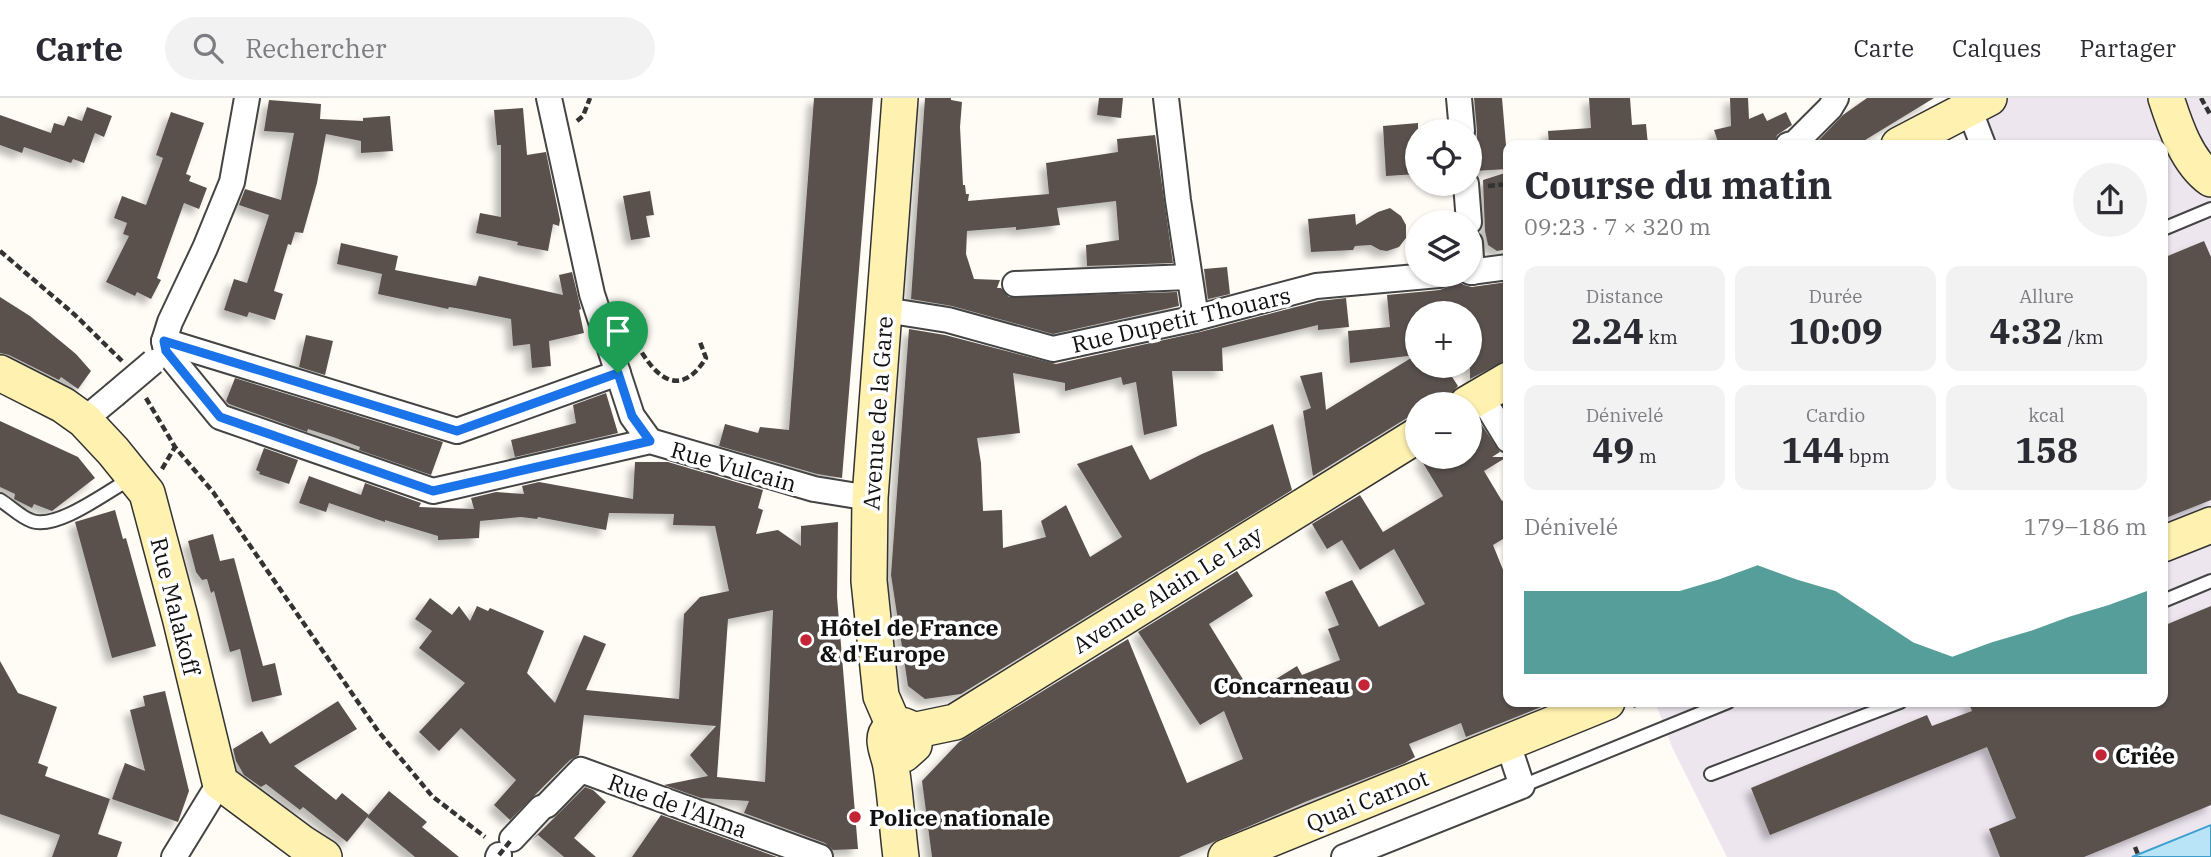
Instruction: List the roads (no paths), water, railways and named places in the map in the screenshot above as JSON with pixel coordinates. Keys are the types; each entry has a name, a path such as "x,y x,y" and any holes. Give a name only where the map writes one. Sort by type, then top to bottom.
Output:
{"main road":[{"name":"Avenue de la Gare","path":"900,98 870,498 869,581 881,696 900,739 916,857"},
{"path":"2166,98 2193,161 2201,172 2211,179"},
{"path":"1908,140 1974,101"},
{"name":"Rue Malakoff","path":"0,373 63,405 84,420 147,494 220,782"},
{"name":"Avenue Alain Le Lay","path":"900,739 955,722 1405,443"},
{"path":"2168,542 2211,525"},
{"name":"Quai Carnot","path":"1226,857 1595,707"},
{"name":"Avenue de la Gare","path":"900,739 891,765 901,857"},
{"path":"220,782 309,852"}],"street":[{"path":"84,420 161,352 170,322 232,182 247,98"},
{"path":"549,98 592,294 632,416 650,441"},
{"path":"1167,98 1178,201 1196,318"},
{"path":"1460,98 1461,119"},
{"path":"1798,140 1830,108 1836,98"},
{"path":"1974,101 1982,140"},
{"path":"1482,271 1503,268"},
{"path":"1015,284 1189,277"},
{"name":"Rue Dupetit Thouars","path":"885,310 948,320 1053,349 1196,318 1316,286 1405,278"},
{"path":"161,352 457,431 618,373"},
{"name":"Rue Vulcain","path":"161,352 220,417 433,491 650,441 814,489 870,498"},
{"path":"1486,393 1503,429"},
{"path":"1344,857 1522,786 1508,744"},
{"name":"Rue de l'Alma","path":"502,850 581,770 821,857"},
{"path":"174,857 220,782"}],"lane":[{"path":"2168,227 2211,209"},
{"path":"0,500 33,522 43,523 59,519 134,477"},
{"path":"2168,599 2211,582"},
{"path":"1522,786 1716,707"},
{"path":"1711,774 1887,707"}],"water":[{"path":"2211,825 2211,857 2132,857"}],"place":[{"name":"Hôtel de France & d'Europe","path":"806,640"},
{"name":"Concarneau","path":"1364,685"},
{"name":"Criée","path":"2101,755"},
{"name":"Police nationale","path":"855,817"}]}
